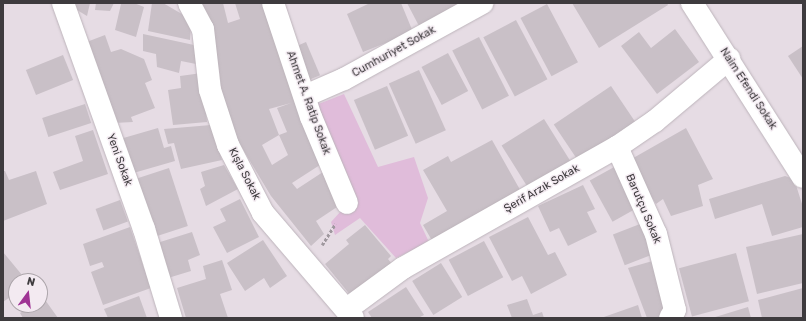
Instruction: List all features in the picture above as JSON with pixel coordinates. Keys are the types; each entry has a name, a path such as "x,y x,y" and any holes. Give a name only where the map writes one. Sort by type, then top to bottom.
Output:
{"street":[{"name":"Yeni Sokak","path":"63,3 144,229 171,318"},
{"name":"Kışla Sokak","path":"189,3 203,29 210,90 228,145 264,213 311,266 350,314"},
{"name":"Ahmet A. Ratip Sokak","path":"273,3 305,96 347,202"},
{"name":"Cumhuriyet Sokak","path":"305,96 344,79 482,3"},
{"name":"Naim Efendi Sokak","path":"692,3 803,177"},
{"name":"Şerif Arzık Sokak","path":"350,314 403,268 616,147 655,121 729,59"},
{"name":"Barutçu Sokak","path":"616,147 656,234 675,310 670,318"}],"path":[{"path":"311,266 347,202"}],"shaded area":[{"path":"344,94 378,167 414,157 428,198 420,223 429,242 396,258 360,218 335,235 331,222 352,199 316,105"}],"building":[{"path":"73,3 90,3 87,16 72,7"},
{"path":"96,3 114,3 110,11 95,10"},
{"path":"118,3 134,3 144,7 136,37 115,30 121,4"},
{"path":"152,3 163,3 187,17 191,24 190,40 148,31"},
{"path":"200,3 223,3 228,23 240,19 235,3 264,3 323,163 292,183 297,189 326,170 343,203 316,221 324,234 311,246 271,196 238,141 222,96 219,70","holes":["291,103 277,108 287,132 279,135 269,109","279,135 288,155 272,165 262,145"]},
{"path":"370,3 401,3 413,32 363,52 347,14"},
{"path":"407,3 462,3 419,26"},
{"path":"572,3 667,3 668,5 599,48"},
{"path":"547,4 578,62 551,76 521,18"},
{"path":"516,20 547,79 515,97 483,37"},
{"path":"675,29 699,62 657,94 621,46 639,32 651,48"},
{"path":"143,34 194,45 196,64 181,61 179,73 157,67 156,54 143,51"},
{"path":"105,35 111,52 121,49 144,59 152,80 145,83 155,108 131,117 133,122 114,123 84,43"},
{"path":"479,37 509,96 482,109 452,51"},
{"path":"306,42 320,75 304,82 290,49"},
{"path":"803,46 803,79 788,56"},
{"path":"448,53 468,91 442,105 422,67"},
{"path":"63,55 73,80 36,95 26,70"},
{"path":"419,70 446,130 416,144 389,83"},
{"path":"202,73 207,122 173,125 168,90 181,88 180,76"},
{"path":"387,86 408,136 375,150 354,100"},
{"path":"611,86 638,126 581,164 554,125"},
{"path":"85,104 91,123 48,137 42,118"},
{"path":"544,119 572,163 529,190 502,145"},
{"path":"211,125 222,160 181,169 174,143 168,144 164,129"},
{"path":"158,128 164,148 171,146 175,161 130,174 120,139"},
{"path":"686,128 713,179 698,185 703,206 671,216 663,199 656,204 628,161"},
{"path":"93,130 108,174 60,190 53,172 83,161 75,136"},
{"path":"492,140 523,195 434,244 423,225 447,211 423,170 448,156 451,162"},
{"path":"224,165 238,189 206,206 200,189 205,186 201,172"},
{"path":"616,166 639,207 613,222 590,181"},
{"path":"169,168 188,226 153,237 134,179"},
{"path":"3,171 5,171 9,180 36,171 47,204 3,221"},
{"path":"785,176 794,179 803,207 803,227 772,236 762,204 715,219 709,199"},
{"path":"583,185 595,209 587,212 597,232 568,246 559,228 550,232 538,206"},
{"path":"240,199 259,237 227,253 213,227 226,221 220,209"},
{"path":"120,200 128,222 103,231 96,209"},
{"path":"528,217 548,255 555,252 567,275 531,294 522,276 512,281 489,237"},
{"path":"640,224 652,255 625,265 613,234"},
{"path":"365,225 391,256 388,259 395,268 351,296 325,264 349,244 346,240"},
{"path":"130,227 151,288 103,305 91,272 104,267 102,262 90,266 83,244"},
{"path":"192,232 200,255 188,260 191,271 168,278 157,243"},
{"path":"803,234 803,283 757,294 746,247"},
{"path":"263,240 287,276 270,288 264,278 245,291 227,263"},
{"path":"484,241 503,277 468,296 449,260"},
{"path":"3,252 20,273 8,273 8,299 3,302"},
{"path":"736,253 749,301 692,317 679,268"},
{"path":"222,260 232,290 220,294 228,318 186,318 177,288 206,279 203,266"},
{"path":"656,260 665,318 647,318 628,268"},
{"path":"441,263 462,297 433,315 412,281"},
{"path":"406,287 424,315 418,318 372,318 368,312"},
{"path":"803,288 803,318 762,318 758,300"},
{"path":"139,296 147,318 108,318 104,309"},
{"path":"527,299 533,315 542,312 544,318 512,318 507,305"},
{"path":"48,304 58,318 23,318 20,313 48,313"},
{"path":"638,305 642,318 601,318"},
{"path":"748,307 751,318 712,318"}]}
